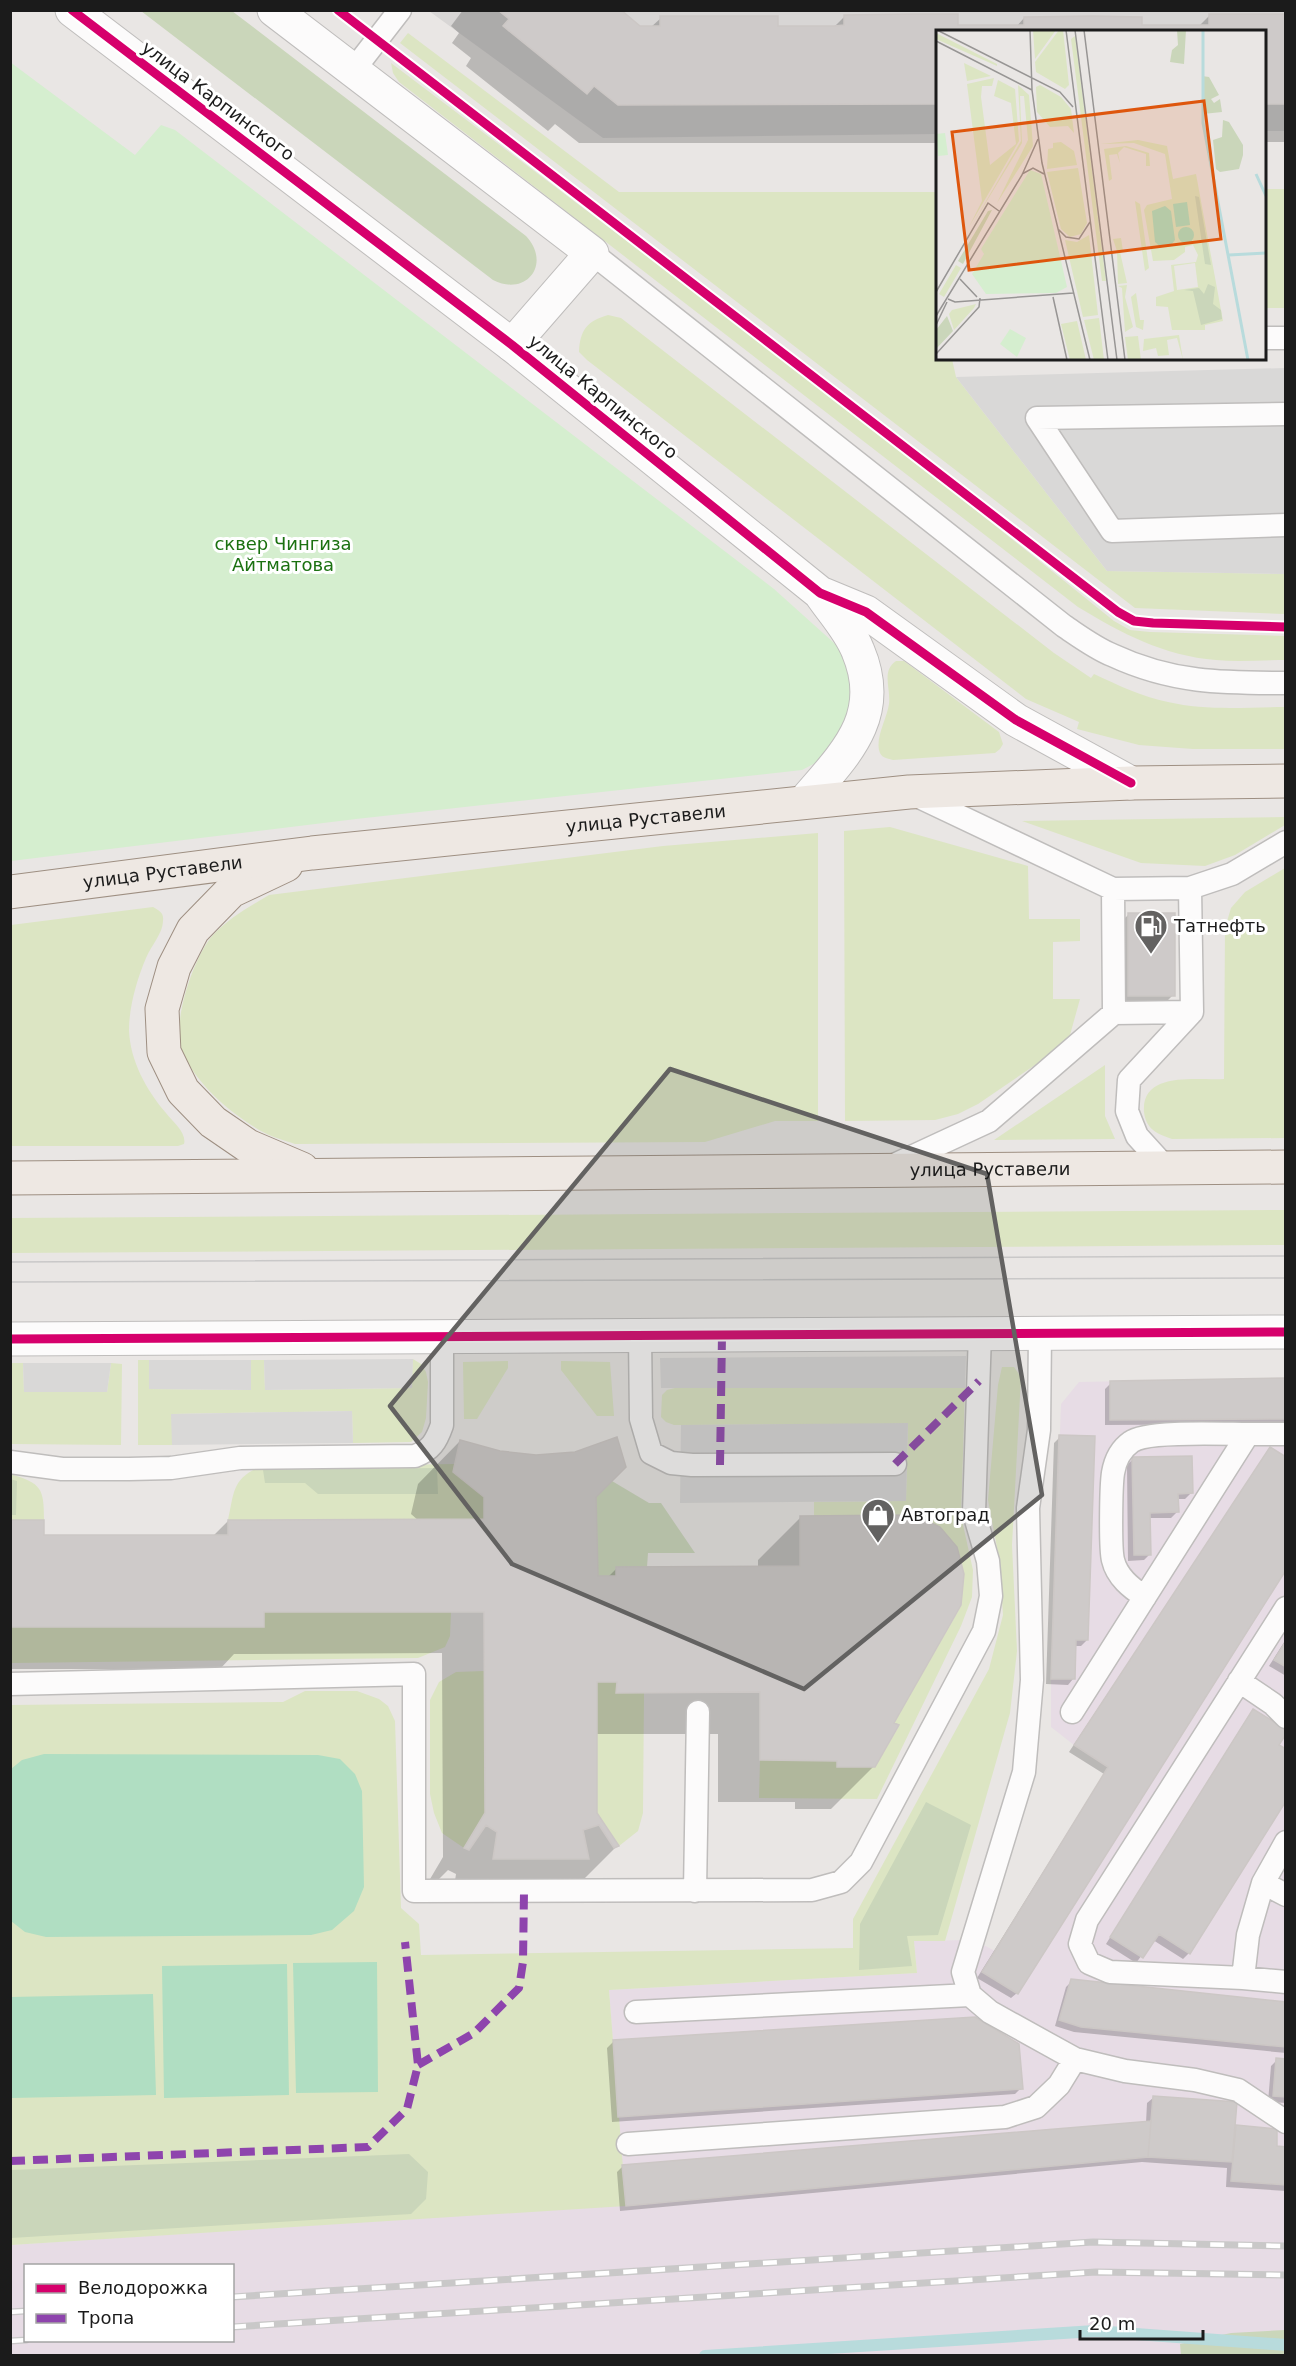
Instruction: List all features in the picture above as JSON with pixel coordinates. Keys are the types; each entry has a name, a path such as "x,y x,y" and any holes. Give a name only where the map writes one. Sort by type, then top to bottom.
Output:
{"main road":[{"name":"улица Руставели","path":"10,891 312,853 909,792 1131,783 1286,781"},
{"path":"312,853 231,891 200,922 193,930 174,967 162,1009 164,1052 183,1090 213,1122 248,1146 315,1174"},
{"name":"улица Руставели","path":"10,1178 1286,1167"}],"street":[{"name":"улица Карпинского","path":"72,10 512,345 820,592 866,612 1016,720 1131,783"},
{"path":"274,10 352,72 592,252 512,345"},
{"name":"улица Карпинского","path":"804,802 842,757 857,735 867,708 867,678 858,649 820,592"},
{"path":"10,1339 1286,1332"}],"lane":[{"path":"352,72 400,10"},
{"path":"592,252 1064,626 1110,654 1143,668 1176,678 1217,683 1286,683"},
{"path":"1266,338 1286,338"},
{"path":"1286,414 1037,418 1112,531 1286,525"},
{"path":"909,792 1113,889 1190,888 1232,874 1286,842"},
{"path":"1167,1169 1137,1136 1127,1111 1129,1080 1191,1012 1190,888"},
{"path":"1113,889 1114,1013"},
{"path":"882,1170 989,1121 1114,1013 1191,1012"},
{"path":"10,1684 414,1674 414,1891 812,1890 841,1882 861,1862 984,1631 991,1596 988,1561 974,1513 981,1333"},
{"path":"1040,1333 1038,1430 1028,1508 1032,1680 1024,1772 963,1972 970,1995 990,2012 1075,2059 1125,2071 1195,2080 1238,2090 1286,2122"},
{"path":"640,1335 641,1419 651,1454 671,1463 692,1465 895,1464"},
{"path":"10,1462 62,1469 129,1469 171,1468 240,1458 415,1456 428,1451 437,1439 442,1425 442,1336"},
{"path":"1072,1712 1248,1434"},
{"path":"1145,1597 1131,1588 1120,1575 1113,1559 1113,1472 1120,1452 1132,1440 1151,1435 1286,1434"},
{"path":"1286,1608 1087,1920 1080,1944 1089,1963 1110,1972 1286,1982"},
{"path":"1239,1681 1273,1704 1286,1717"},
{"path":"695,1891 698,1712"},
{"path":"1243,1978 1248,1935 1263,1883 1286,1842"},
{"path":"1263,1883 1286,1894"},
{"path":"636,2012 970,1995"},
{"path":"628,2144 1005,2117 1036,2107 1059,2085 1075,2059"}],"highlighted area":[{"path":"670,1069 987,1174 1042,1495 804,1689 512,1564 390,1406"}],"shaded area":[{"path":"429,11 1285,11 1285,131 1266,131 1266,30 936,30 936,134 603,138"},
{"path":"1285,368 1285,574 1107,571 956,377"},
{"path":"966,1356 965,1388 661,1388 660,1358"},
{"path":"413,1359 412,1388 265,1390 264,1360"},
{"path":"149,1360 251,1360 251,1390 149,1389"},
{"path":"23,1363 111,1363 107,1392 24,1392"},
{"path":"1285,1378 1285,2355 11,2356 11,2245 625,2205 609,1990 917,1973 914,1941 974,1940 995,1951 1108,1768 1051,1727 1061,1404 1079,1382"},
{"path":"352,1411 353,1443 172,1445 171,1414"},
{"path":"908,1423 906,1501 680,1503 681,1425"}],"green space":[{"path":"141,11 232,11 526,236 536,257 536,267 532,275 516,284 505,284 493,280"},
{"path":"408,33 619,192 936,192 936,360 952,360 956,377 1107,571 1285,574 1285,614 1135,608 400,43"},
{"name":"сквер Чингиза Айтматова","path":"10,62 135,155 161,125 175,130 774,589 843,651 854,679 853,708 823,759 802,770 356,819 11,861"},
{"path":"391,63 856,414 1114,621 1130,630 1150,632 1285,636 1285,660 1224,661 1179,654 1144,642 1078,607 399,82 393,73"},
{"path":"1266,189 1285,189 1285,308 1266,308"},
{"path":"608,315 621,318 1054,653 1091,678 1094,674 1139,694 1182,705 1226,708 1285,707 1285,749 1193,749 1139,745 1077,729 1079,722 1026,699 587,360 579,352 583,332 595,320"},
{"path":"896,661 904,661 999,732 1003,744 1000,749 995,753 893,760 882,756 878,745 889,704 888,675 891,665"},
{"path":"1285,817 1285,825 1235,855 1205,866 1141,863 1022,821"},
{"path":"890,827 1028,866 1029,919 1080,919 1080,941 1053,942 1053,999 1080,999 1070,1035 1054,1052 978,1104 958,1114 935,1120 845,1121 844,831"},
{"path":"818,833 818,1121 775,1121 705,1142 295,1144 273,1137 249,1124 215,1097 196,1075 182,1051 179,1039 186,990 206,945 226,923 269,895 663,846"},
{"path":"1285,868 1285,1138 1172,1139 1162,1135 1150,1127 1145,1118 1146,1099 1152,1089 1174,1080 1224,1079 1225,928 1231,908 1245,892"},
{"path":"153,907 162,914 162,926 146,958 137,984 130,1012 130,1042 141,1075 152,1095 181,1132 184,1144 178,1146 11,1146 11,925"},
{"path":"1105,1065 1105,1116 1115,1139 994,1140"},
{"path":"1285,1210 1285,1245 10,1253 11,1218"},
{"path":"413,1359 421,1364 428,1382 426,1418 422,1432 411,1442 353,1443 352,1411 172,1414 172,1445 138,1445 138,1360 149,1360 150,1389 251,1390 251,1360 264,1360 265,1390 411,1388"},
{"path":"508,1361 508,1368 477,1419 464,1419 463,1362"},
{"path":"561,1361 610,1362 614,1416 597,1416 561,1370"},
{"path":"11,1363 23,1363 24,1392 107,1392 111,1363 122,1364 121,1445 11,1444"},
{"path":"1002,1367 1014,1367 1021,1377 1012,1545 1017,1651 1010,1713 945,1941 914,1941 917,1973 609,1990 626,2206 11,2245 11,1705 283,1702 305,1691 357,1691 379,1699 388,1706 395,1721 401,1908 419,1924 421,1955 853,1948 853,1919 989,1669 1003,1615 999,1558 988,1500 998,1385"},
{"path":"675,1388 965,1388 961,1516 973,1570 972,1597 961,1626 877,1799 759,1798 760,1760 837,1761 837,1767 875,1767 899,1726 894,1723 961,1606 964,1574 957,1547 940,1527 914,1515 814,1516 814,1502 906,1501 908,1424 674,1425 661,1417 662,1395 667,1390"},
{"path":"454,1464 453,1472 484,1497 484,1519 228,1520 233,1495 239,1482 259,1467"},
{"path":"437,1468 438,1494 318,1494 305,1483 265,1483 263,1470"},
{"path":"10,1474 35,1484 39,1489 42,1494 44,1520 11,1520"},
{"path":"10,1479 17,1481 16,1515 11,1515"},
{"path":"612,1481 649,1503 661,1503 695,1553 648,1553 647,1567 617,1567 616,1576 598,1576 596,1497"},
{"path":"264,1612 451,1612 450,1636 445,1647 418,1658 11,1663 10,1627 263,1627"},
{"path":"484,1671 485,1813 464,1848 442,1833 434,1813 430,1794 430,1700 439,1682 456,1672"},
{"path":"597,1682 617,1682 616,1693 644,1693 643,1813 638,1831 619,1846 597,1813"},
{"path":"44,1754 318,1755 340,1759 355,1774 362,1791 364,1887 354,1911 332,1930 311,1935 46,1937 25,1932 11,1921 11,1769 22,1760"},
{"path":"926,1802 971,1825 938,1935 907,1936 912,1966 859,1970 860,1924"},
{"path":"377,1962 378,2092 296,2093 293,1963"},
{"path":"287,1964 289,2095 164,2098 162,1966"},
{"path":"153,1994 156,2095 11,2098 11,1997"},
{"path":"409,2154 428,2172 426,2199 411,2214 11,2238 11,2170"},
{"path":"1285,2330 1285,2355 1181,2355 1180,2344 1231,2333"}],"building":[{"path":"498,10 621,10 640,26 660,26 660,16 778,16 778,26 844,25 844,15 912,14 958,14 958,25 1024,25 1024,17 1093,16 1142,17 1142,25 1209,25 1209,14 1286,14 1286,104 1266,104 1266,30 936,30 936,104 618,105 594,86 587,94 503,26 509,19"},
{"name":"Татнефть","path":"1128,913 1175,913 1175,996 1128,996"},
{"path":"1286,1378 1286,1419 1110,1420 1110,1381"},
{"path":"1059,1435 1095,1436 1088,1640 1076,1640 1075,1679 1051,1679"},
{"path":"617,1437 626,1467 596,1497 598,1576 616,1576 616,1567 800,1566 800,1516 914,1515 940,1527 957,1547 964,1574 961,1605 894,1723 899,1725 875,1767 837,1767 837,1761 760,1760 760,1692 616,1693 617,1682 597,1682 597,1813 619,1846 614,1848 599,1825 583,1830 589,1859 493,1859 497,1832 486,1825 469,1850 464,1848 485,1813 484,1612 264,1612 264,1627 10,1627 10,1520 44,1520 44,1535 228,1535 228,1520 484,1519 484,1497 453,1472 460,1440 500,1451 536,1455 575,1452"},
{"path":"1270,1447 1286,1457 1286,1570 1018,1994 982,1972 1108,1767 1074,1745"},
{"path":"1192,1456 1193,1493 1178,1494 1179,1512 1150,1513 1151,1555 1134,1555 1132,1457"},
{"path":"1286,1641 1286,1667 1274,1660"},
{"path":"1253,1709 1286,1729 1286,1734 1279,1745 1286,1749 1286,1801 1190,1954 1159,1934 1143,1958 1110,1937"},
{"path":"1071,1979 1286,2002 1286,2047 1081,2027 1059,2020"},
{"path":"975,2017 1019,2044 1023,2089 618,2117 613,2040"},
{"path":"1276,2058 1286,2059 1286,2097 1273,2096"},
{"path":"1153,2096 1237,2102 1232,2162 1148,2157"},
{"path":"1151,2121 1148,2157 626,2206 622,2165"},
{"path":"1236,2125 1277,2129 1277,2146 1286,2147 1286,2185 1231,2181"}],"waterway":[{"path":"705,2356 1095,2331 1286,2345"}],"tram line":[{"path":"10,1262 1286,1256"},
{"path":"10,1282 1286,1278"}],"railway":[{"path":"234,2297 1093,2242 1286,2246"},
{"path":"234,2327 1096,2272 1286,2275"},
{"path":"10,2312 24,2311"},
{"path":"10,2341 24,2340"}],"marked path":[{"path":"720,1465 722,1335"},
{"path":"895,1464 979,1381"},
{"path":"418,2065 474,2033 519,1988 523,1962 524,1891"},
{"path":"10,2161 368,2147 407,2109 418,2065 405,1942"}],"cycle path":[{"path":"72,10 512,345 820,593 866,612 1016,720 1131,783"},
{"path":"338,10 1118,612 1134,621 1153,623 1286,627"},
{"path":"10,1339 1286,1332"}],"place":[{"name":"Татнефть","path":"1151,955"},
{"name":"Автоград","path":"878,1544"}]}
